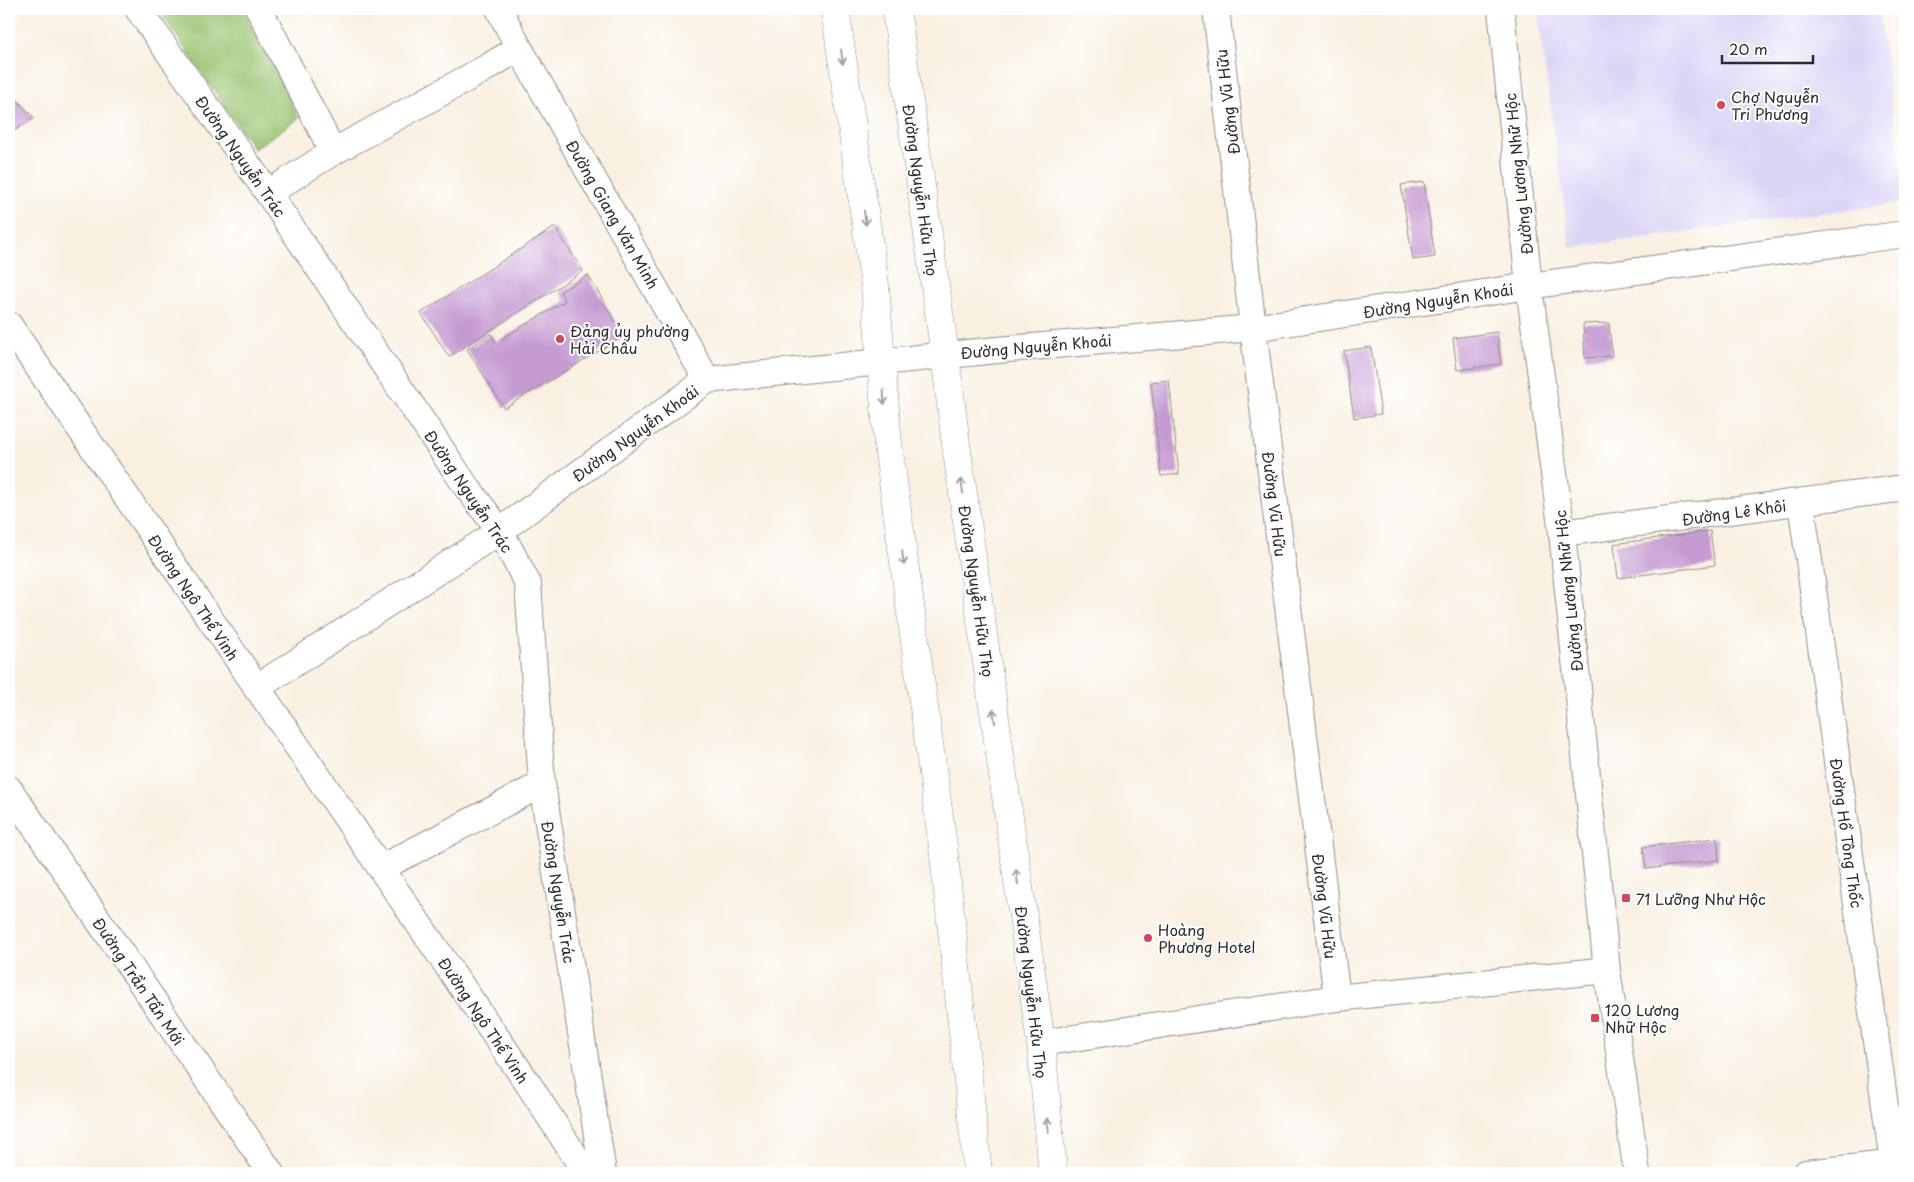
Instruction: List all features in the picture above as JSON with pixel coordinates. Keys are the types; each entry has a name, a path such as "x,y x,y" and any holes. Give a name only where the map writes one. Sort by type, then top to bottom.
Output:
{"main road":[{"path":"835,9 875,286 888,445 943,846 978,1173"},
{"name":"Đường Nguyễn Hữu Thọ","path":"896,9 1041,1042 1053,1173"}],"street":[{"name":"Đường Nguyễn Trác","path":"138,9 268,193 466,486 500,531 528,584 542,784 603,1173"},
{"path":"258,9 333,152"},
{"name":"Đường Giang Văn Minh","path":"499,9 519,48 707,380"},
{"name":"Đường Vũ Hữu","path":"1216,9 1252,328 1337,998"},
{"name":"Đường Lương Nhữ Hộc","path":"1501,9 1529,286 1562,534 1607,970 1637,1173"},
{"path":"268,193 333,152 519,48"},
{"name":"Đường Nguyễn Khoái","path":"256,688 500,531 707,380 945,355 1252,328 1529,286 1905,234"},
{"name":"Đường Ngô Thế Vinh","path":"9,324 529,1085 586,1173"},
{"name":"Đường Lê Khôi","path":"1562,534 1905,488"},
{"name":"Đường Hồ Tông Thốc","path":"1801,502 1899,1163"},
{"path":"381,868 542,784"},
{"name":"Đường Trần Tấn Mới","path":"9,789 271,1173"},
{"path":"1041,1042 1337,998 1607,970"},
{"path":"1806,1173 1899,1163"}],"shaded area":[{"name":"Chợ Nguyễn Tri Phương","path":"1537,9 1879,9 1905,202 1570,248"}],"green space":[{"path":"158,9 243,9 299,118 254,149"}],"building":[{"path":"9,91 34,118 9,134"},
{"path":"1424,182 1435,257 1413,260 1401,185"},
{"path":"555,227 583,271 449,357 421,313"},
{"name":"Đảng ủy phường Hải Châu","path":"588,275 624,336 504,408 467,349 491,334 496,342 565,301 560,292"},
{"path":"1609,323 1612,356 1585,358 1583,324"},
{"path":"1497,332 1501,364 1457,370 1453,338"},
{"path":"1371,347 1381,414 1354,418 1344,351"},
{"path":"1169,380 1179,474 1161,476 1151,382"},
{"path":"1710,531 1715,565 1618,578 1614,544"},
{"path":"1717,838 1719,860 1646,869 1643,847"}],"place":[{"name":"Chợ Nguyễn Tri Phương","path":"1721,105"},
{"name":"Đảng ủy phường Hải Châu","path":"560,339"},
{"name":"71 Lưỡng Như Hộc","path":"1626,898"},
{"name":"Hoàng Phương Hotel","path":"1148,938"},
{"name":"120 Lương Nhữ Hộc","path":"1595,1018"}]}
